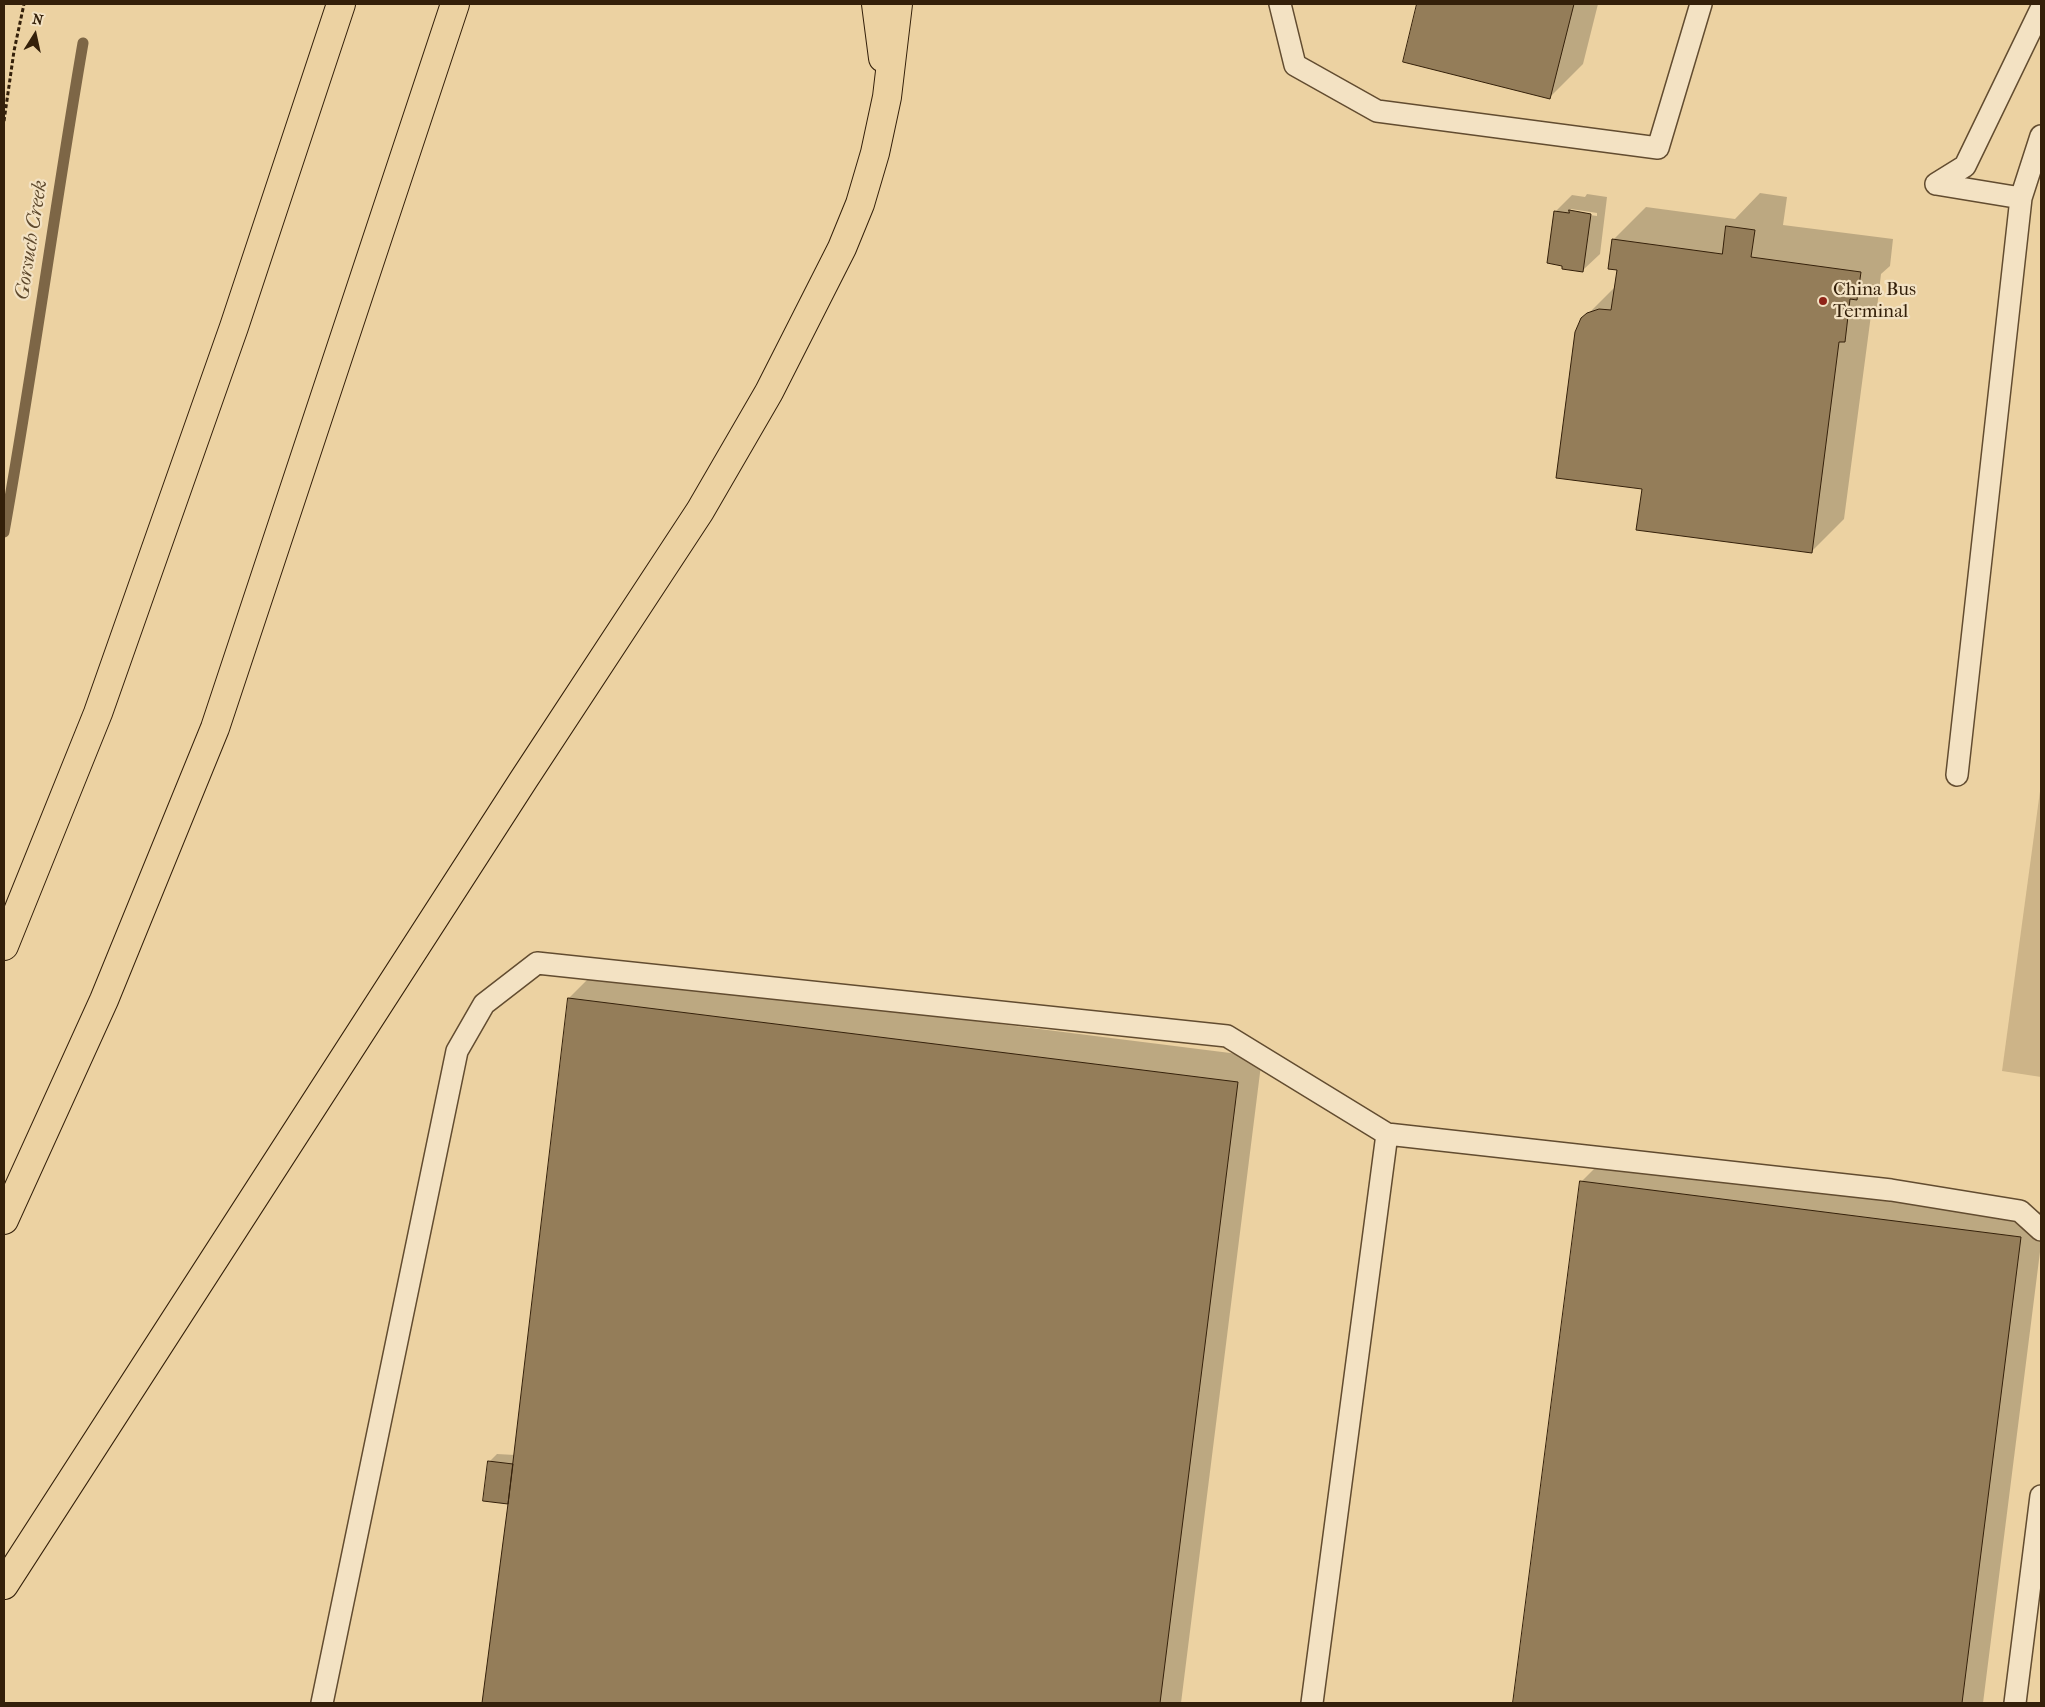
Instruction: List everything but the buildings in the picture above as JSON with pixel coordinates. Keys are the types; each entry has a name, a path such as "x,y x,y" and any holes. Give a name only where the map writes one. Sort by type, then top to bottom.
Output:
{"highway":[{"path":"4,946 98,713 234,328 341,4"},
{"path":"4,1220 104,1000 215,728 455,4"},
{"path":"876,4 887,97"},
{"path":"4,1585 524,779 700,511 790,354 842,248 860,204 875,153 887,97 898,4"}],"lane":[{"path":"1280,4 1295,65 1377,112 1658,148 1701,4"},
{"path":"2021,198 1936,184 1965,166 2041,9"},
{"path":"1956,775 2021,198 2041,136"},
{"path":"322,1703 457,1051 484,1004 537,963 1227,1036 1388,1134 1891,1190 2020,1211 2041,1230"},
{"path":"1312,1703 1388,1134"},
{"path":"2016,1703 2041,1496"}],"path":[{"path":"4,121 14,51 24,4"}],"shaded area":[{"path":"2041,784 2041,1077 2002,1071"}],"waterway":[{"name":"Gorsuch Creek","path":"4,532 83,43"}],"place":[{"name":"China Bus Terminal","path":"1823,301"}]}
